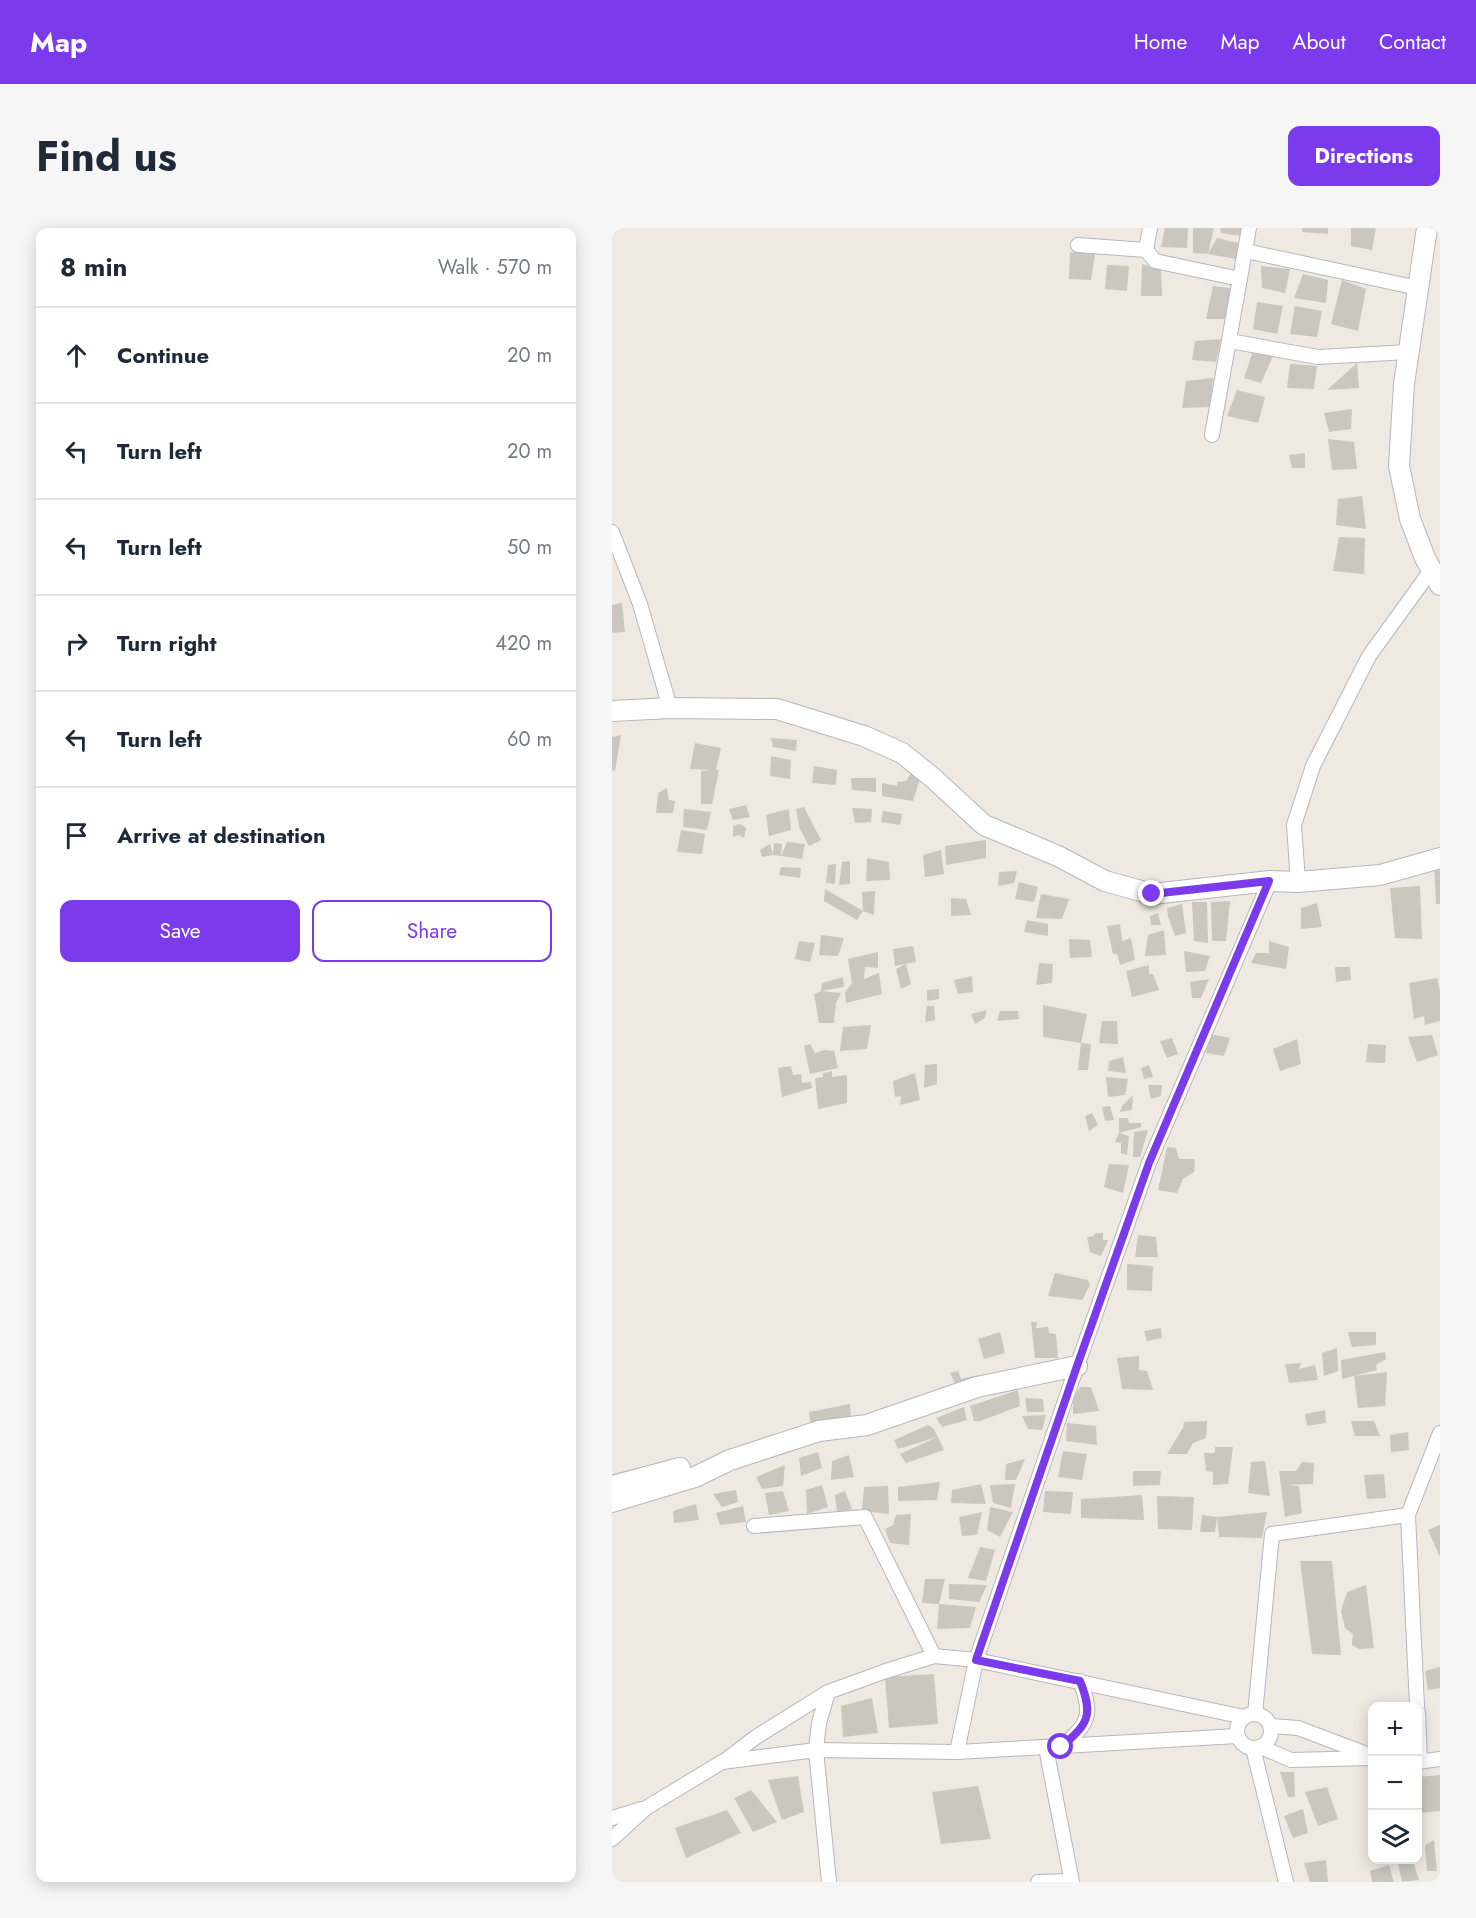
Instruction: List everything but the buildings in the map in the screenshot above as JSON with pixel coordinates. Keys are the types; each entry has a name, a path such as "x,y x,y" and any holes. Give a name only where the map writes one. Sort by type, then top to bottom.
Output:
{"street":[{"path":"1146,250 1150,228"},
{"path":"1212,435 1249,228"},
{"path":"1298,882 1294,825 1312,766 1369,656 1436,577 1410,519 1399,466 1404,384 1427,228"},
{"path":"1078,245 1146,250 1155,261 1240,279"},
{"path":"1246,251 1418,288"},
{"path":"1230,341 1318,357 1409,352"},
{"path":"612,532 640,604 670,708"},
{"path":"612,711 670,708 777,709 864,736 902,753 984,825 1058,856 1105,881 1152,894 1269,881 1298,882 1380,875 1440,858"},
{"path":"957,1752 976,1660 1149,1163 1269,881"},
{"path":"612,1502 695,1477 730,1460 819,1431 867,1425 977,1387 1077,1366"},
{"path":"1417,1702 1408,1515 1440,1433"},
{"path":"612,1486 693,1465 730,1460"},
{"path":"1368,1757 1290,1760 1244,1745 1238,1736 1238,1725 1250,1715 1272,1534 1408,1515"},
{"path":"754,1526 865,1517 934,1656"},
{"path":"612,1839 646,1808 722,1762 756,1737 828,1692 934,1656 976,1660 1265,1717 1271,1726 1270,1737 1267,1743 1257,1748"},
{"path":"1061,1747 1084,1726 1088,1703 1080,1681"},
{"path":"828,1692 819,1723 816,1750 828,1881"},
{"path":"1271,1726 1298,1728 1369,1756"},
{"path":"722,1762 816,1750 957,1752 1238,1736"},
{"path":"1038,1882 1072,1881 1046,1748"},
{"path":"1257,1748 1286,1882"},
{"path":"1422,1762 1440,1759"},
{"path":"612,1818 646,1808"}],"route":[{"path":"1061,1747 1084,1726 1088,1703 1080,1681 976,1660 1149,1163 1269,881 1152,894"}]}
